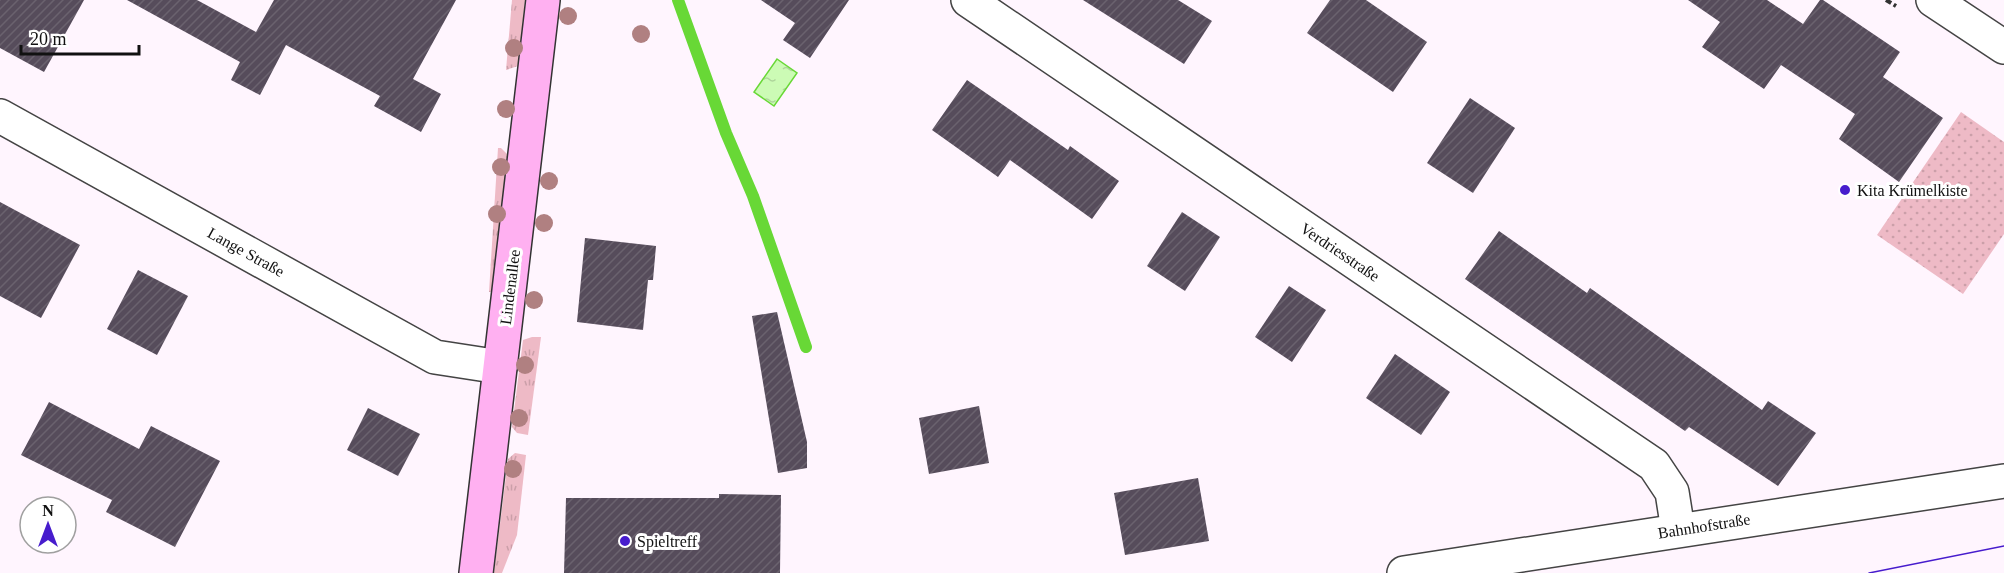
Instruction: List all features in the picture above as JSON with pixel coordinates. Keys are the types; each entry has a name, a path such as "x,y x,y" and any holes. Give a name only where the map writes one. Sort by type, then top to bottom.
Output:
{"street":[{"name":"Lindenallee","path":"476,573 543,0"},
{"name":"Verdriesstraße","path":"968,0 1654,465 1672,492 1678,530"},
{"path":"1933,0 2004,47"},
{"name":"Lange Straße","path":"0,116 435,357 500,367"},
{"name":"Bahnhofstraße","path":"1404,573 2004,481"}],"green space":[{"path":"512,0 525,0 518,66 506,70"},
{"path":"1961,112 2004,142 2004,234 1963,294 1877,235"},
{"path":"498,148 508,155 492,292 489,292"},
{"path":"541,337 528,435 517,433 512,427 523,340"},
{"path":"515,453 526,455 517,535 502,573 494,573 508,459"}],"water":[{"path":"777,59 797,73 774,106 754,92"}],"building":[{"path":"0,0 84,0 44,72 0,48"},
{"path":"127,0 197,0 256,32 274,0 456,0 413,79 441,94 421,132 374,106 380,96 286,45 260,95 231,80 240,62"},
{"path":"761,0 849,0 810,58 783,40 795,23"},
{"path":"1083,0 1178,0 1212,21 1184,64"},
{"path":"1330,0 1366,0 1427,42 1393,92 1307,33"},
{"path":"1688,0 1767,0 1803,24 1820,0 1823,0 1900,52 1883,77 1943,118 1899,182 1839,139 1855,114 1781,65 1764,89 1702,47 1720,22"},
{"path":"967,80 1068,150 1070,146 1119,181 1092,219 1010,160 998,177 932,130"},
{"path":"1470,98 1515,128 1473,193 1427,163"},
{"path":"0,202 80,245 41,318 0,296"},
{"path":"1182,212 1220,237 1185,291 1147,266"},
{"path":"1499,231 1587,293 1590,288 1762,410 1768,401 1816,433 1778,486 1689,427 1685,431 1465,279"},
{"path":"585,238 656,246 653,280 648,280 643,330 577,322"},
{"path":"138,270 188,296 157,355 107,329"},
{"path":"1289,286 1326,310 1292,362 1255,337"},
{"path":"777,312 807,442 807,468 778,473 752,316"},
{"path":"1395,354 1450,392 1421,435 1366,398"},
{"path":"49,402 139,449 151,426 220,461 175,547 106,512 112,500 21,455"},
{"path":"979,406 989,463 929,474 919,418"},
{"path":"368,408 420,434 398,476 347,450"},
{"path":"1198,478 1209,541 1125,555 1114,493"},
{"path":"719,494 781,495 780,573 564,573 566,498 719,498"}],"waterway":[{"path":"678,0 726,133 753,196 806,347"}],"tram line":[{"path":"1869,573 2004,546"}],"place":[{"name":"Kita Krümelkiste","path":"1845,190"},
{"name":"Spieltreff","path":"625,541"}]}
